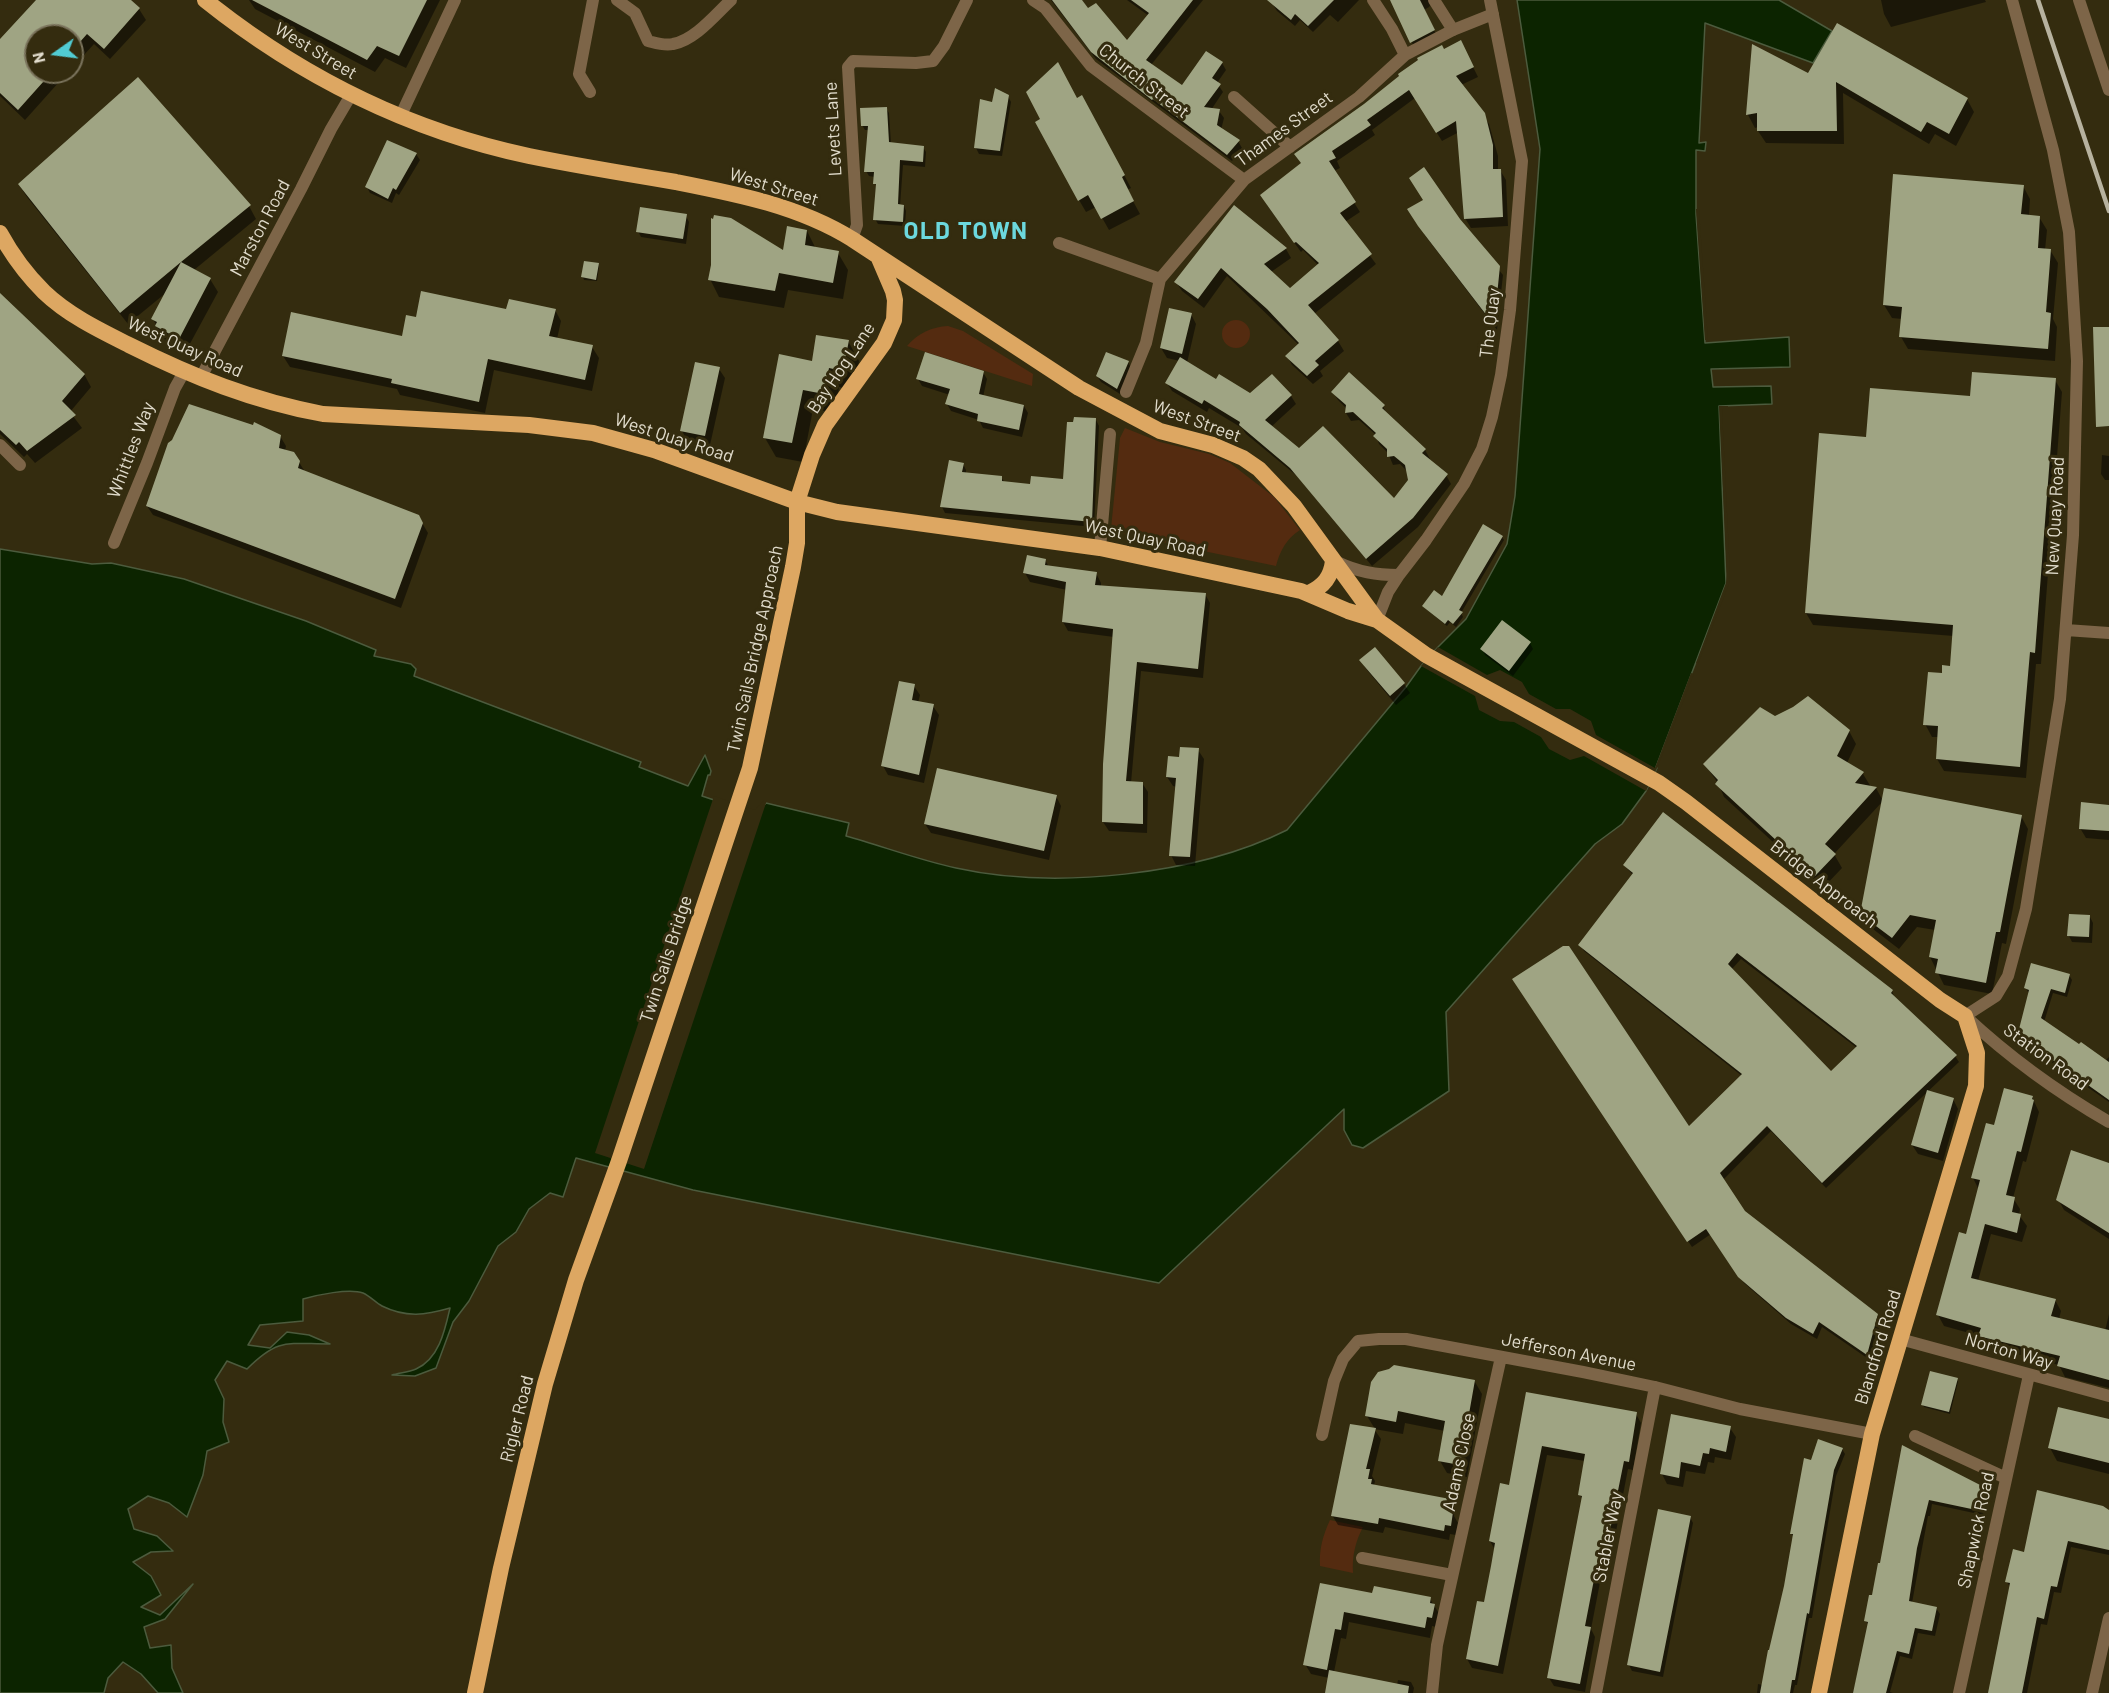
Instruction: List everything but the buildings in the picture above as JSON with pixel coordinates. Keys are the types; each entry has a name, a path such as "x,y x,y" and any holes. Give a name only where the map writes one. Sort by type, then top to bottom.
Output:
{"highway":[{"name":"West Street","path":"205,0 234,23 320,78 400,117 500,150 756,199 815,219 878,255 1079,388 1160,431 1229,452 1259,469 1294,506 1377,620"},
{"name":"West Quay Road","path":"0,233 19,264 32,279 66,309 88,324 192,375 291,408 323,414 529,425 593,433 654,450 797,502 837,512 1100,548 1309,593 1348,611 1377,620"},
{"name":"Bay Hog Lane","path":"797,502 812,455 825,425 891,331 895,300 890,281 878,255"},
{"name":"Twin Sails Bridge Approach","path":"750,768 793,567 797,543 797,502"},
{"path":"1309,593 1320,588 1328,580 1333,561"},
{"name":"Bridge Approach","path":"1377,620 1426,655 1659,783 1940,1000 1965,1016"},
{"name":"Twin Sails Bridge","path":"619,1161 750,768"},
{"name":"Blandford Road","path":"1819,1693 1872,1434 1976,1086 1977,1053 1965,1016"},
{"name":"Rigler Road","path":"475,1693 503,1558 545,1384 576,1280 619,1161"}],"street":[{"path":"400,117 455,0"},
{"path":"590,92 579,74 593,0"},
{"path":"618,0 635,13 648,41 664,45 686,40 731,0"},
{"name":"Levets Lane","path":"852,239 857,225 848,67 853,62 933,61 945,46 967,0"},
{"name":"Church Street","path":"1033,0 1045,8 1091,66 1244,180"},
{"path":"1373,0 1406,55"},
{"path":"1434,0 1453,30"},
{"name":"The Quay","path":"1377,620 1388,592 1399,574 1447,510 1464,484 1482,449 1492,417 1505,349 1522,161 1490,0"},
{"name":"New Quay Road","path":"1965,1016 1996,996 2008,976 2026,909 2060,699 2073,535 2078,361 2071,254 2053,150 2012,0"},
{"path":"2079,0 2109,90"},
{"name":"Thames Street","path":"1126,392 1146,343 1160,279 1244,180 1359,96 1406,55 1453,30 1493,14"},
{"name":"Marston Road","path":"192,375 351,95"},
{"path":"1234,97 1290,147"},
{"path":"1059,243 1160,279"},
{"name":"Whittles Way","path":"114,543 147,463 174,388 192,375"},
{"path":"1100,548 1110,434"},
{"path":"0,445 20,465"},
{"path":"1333,561 1361,572 1377,575 1399,574"},
{"path":"2066,630 2109,633"},
{"name":"Station Road","path":"1965,1016 2005,1051 2075,1103 2109,1122"},
{"name":"Jefferson Avenue","path":"1322,1435 1334,1381 1343,1359 1358,1341 1379,1339 1406,1339 1501,1357 1655,1387 1755,1412 1872,1434"},
{"name":"Norton Way","path":"1900,1339 2109,1396"},
{"name":"Adams Close","path":"1432,1693 1437,1645 1501,1357"},
{"name":"Shapwick Road","path":"1959,1693 2029,1375"},
{"name":"Stabler Way","path":"1596,1693 1655,1387"},
{"path":"1915,1436 2006,1478"},
{"path":"1362,1558 1452,1575"},
{"path":"2092,1693 2109,1618"}],"shaded area":[{"path":"1517,0 1779,0 1832,31 1813,63 1705,23 1699,143 1706,142 1705,151 1696,150 1696,214 1705,343 1789,337 1790,367 1711,369 1713,387 1771,386 1772,404 1719,406 1726,583 1657,768 1646,791 1622,824 1595,844 1446,1012 1449,1091 1363,1148 1352,1145 1344,1130 1344,1109 1159,1283 693,1190 576,1158 563,1197 550,1193 529,1209 516,1232 498,1246 469,1301 453,1322 436,1368 415,1376 392,1375 416,1369 430,1358 440,1343 450,1308 424,1314 408,1314 382,1306 363,1293 350,1291 303,1299 303,1321 260,1325 248,1345 270,1348 287,1332 309,1335 330,1344 285,1344 268,1352 247,1369 227,1361 215,1380 224,1399 223,1422 229,1442 207,1451 203,1475 187,1517 169,1503 148,1496 128,1509 134,1529 157,1536 173,1551 151,1552 133,1562 151,1576 161,1595 141,1607 160,1615 193,1584 165,1619 144,1627 150,1648 171,1645 172,1668 183,1693 158,1693 141,1674 123,1662 108,1678 104,1693 0,1693 0,549 92,564 111,563 184,579 306,621 376,650 374,656 411,664 416,669 414,676 641,762 639,767 688,786 705,755 711,771 702,796 756,814 766,803 849,823 846,836 942,865 995,875 1081,878 1169,868 1251,845 1287,830 1421,666 1466,619 1507,544 1515,496 1540,149"},
{"path":"1236,320 1246,324 1250,334 1246,344 1236,348 1226,344 1222,334 1226,324"},
{"path":"948,326 963,331 1033,374 1032,386 907,346 926,331"},
{"path":"1125,428 1160,442 1209,454 1230,463 1274,497 1300,530 1284,546 1276,566 1126,535 1111,529 1120,438"},
{"path":"1330,1520 1363,1527 1355,1550 1353,1573 1320,1566 1322,1542"}],"pier":[{"path":"1696,209 1699,209 1708,340 1705,340"},
{"path":"1719,406 1728,406 1728,409 1722,409 1730,575 1729,584 1698,664 1696,663 1726,583 1727,574"},
{"path":"1438,647 1487,675 1500,670 1522,682 1529,694 1556,709 1570,709 1591,721 1596,735 1655,768 1691,673 1694,674 1646,791 1584,756 1570,760 1549,749 1541,737 1514,722 1500,721 1479,710 1475,696 1421,666"},
{"path":"714,796 755,810 764,800 767,800 644,1169 595,1153"}],"railway":[{"path":"2038,0 2109,211"}],"district":[{"name":"OLD TOWN","path":"966,231"}]}
